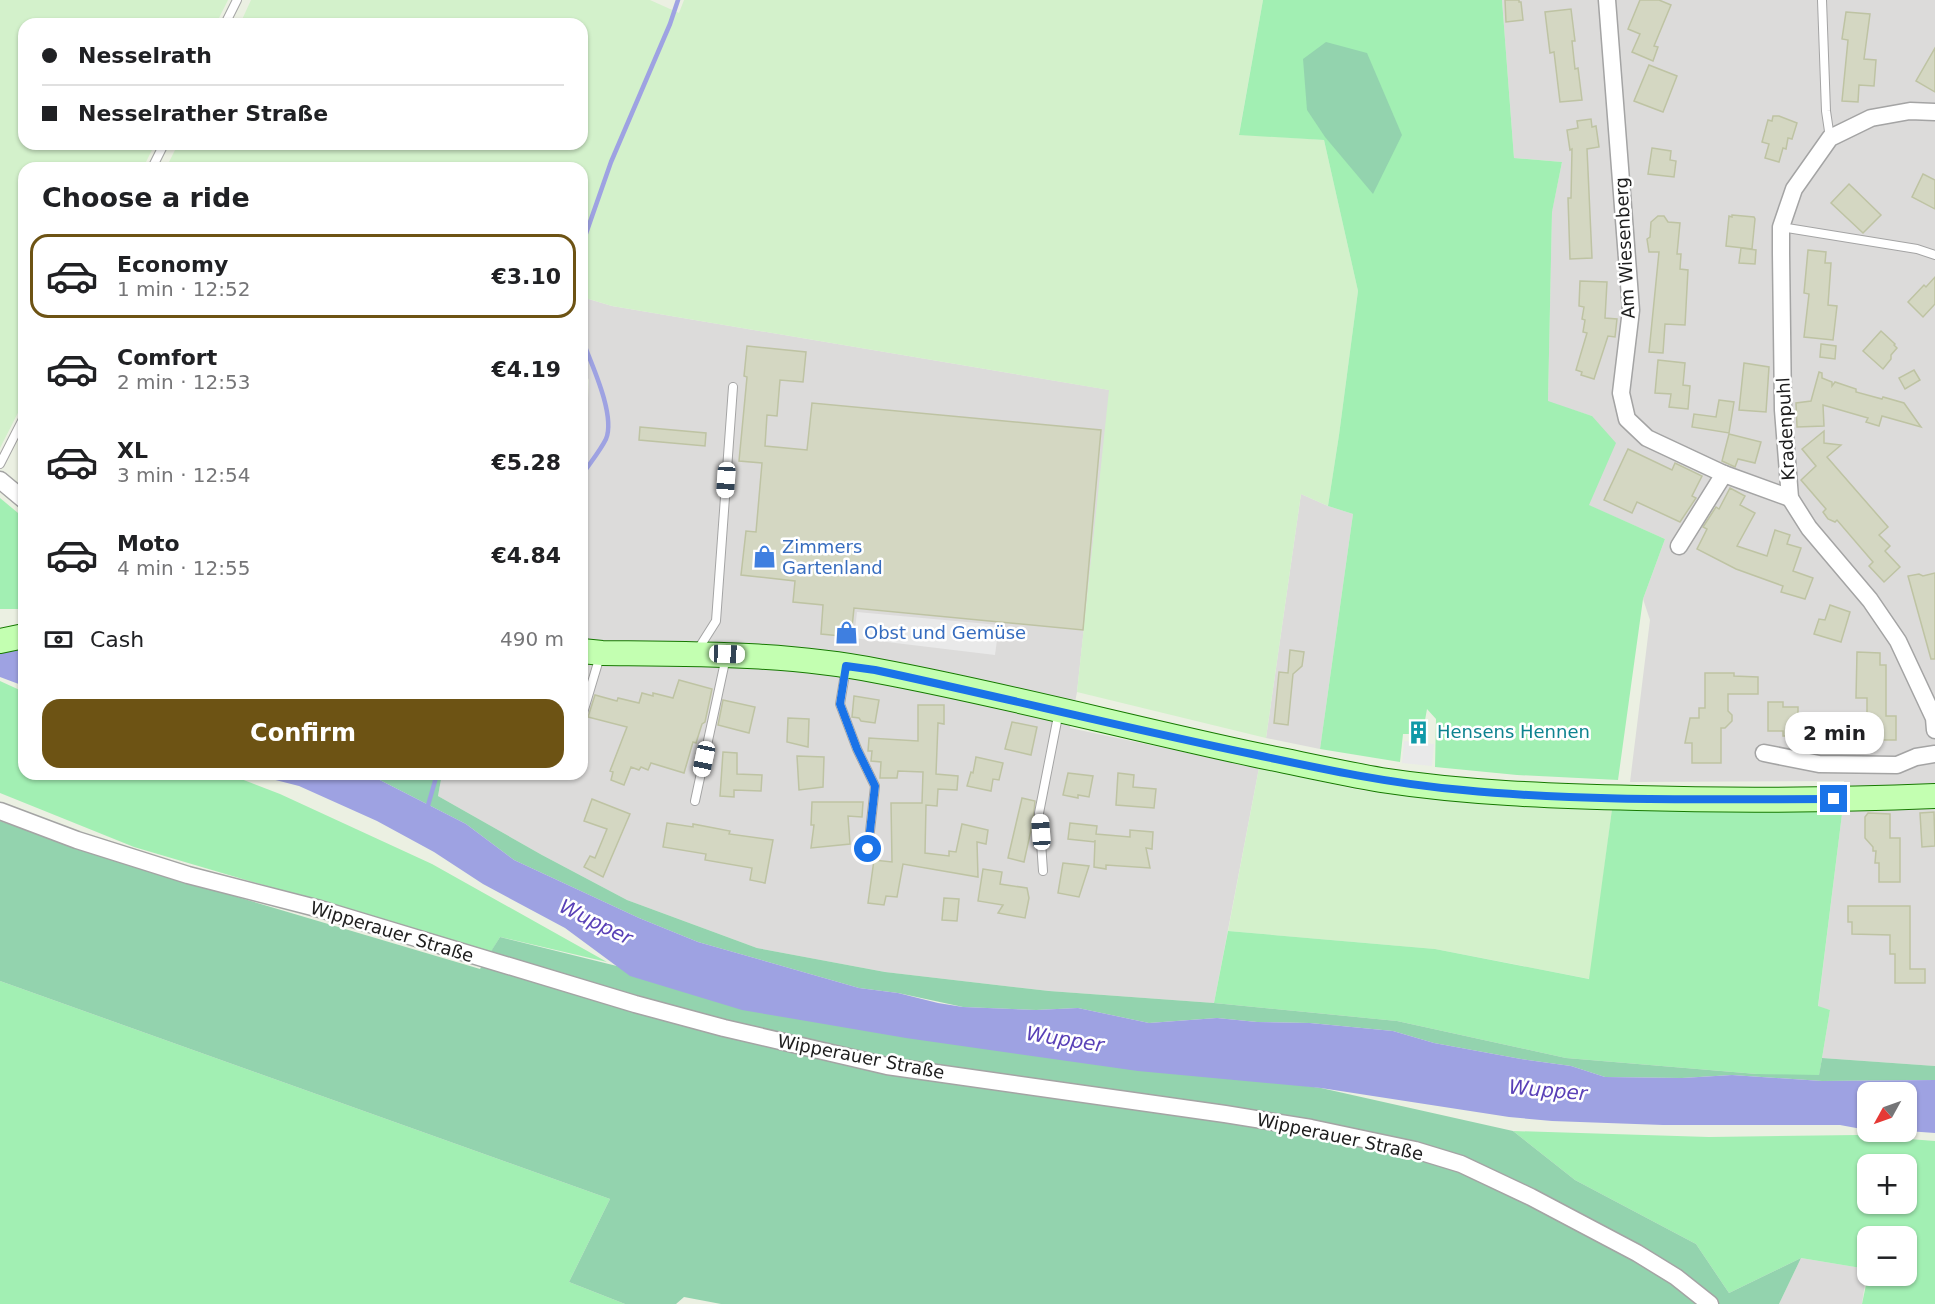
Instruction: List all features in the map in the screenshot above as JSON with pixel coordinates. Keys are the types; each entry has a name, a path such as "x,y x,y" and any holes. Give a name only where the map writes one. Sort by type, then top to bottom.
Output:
{"main road":[{"path":"0,641 18,637"},
{"path":"592,652 775,657 875,670 1308,766 1379,779 1464,790 1557,796 1687,799 1855,799 1935,796"}],"street":[{"name":"Am Wiesenberg","path":"1607,0 1630,310 1621,393 1627,419 1647,438 1724,474 1790,498"},
{"name":"Kradenpuhl","path":"1935,112 1910,111 1871,118 1830,138 1794,189 1781,227 1783,410 1790,498 1809,528 1870,600 1898,640 1934,718 1935,730"},
{"path":"1679,546 1724,474"},
{"path":"0,480 18,495"},
{"path":"1764,753 1818,764 1886,765 1897,765 1916,757 1935,754"},
{"name":"Wipperauer Straße","path":"0,811 77,840 188,874 320,909 623,1001 724,1028 887,1066 1246,1117 1415,1150 1461,1164 1531,1197 1647,1259 1676,1277 1710,1304"}],"lane":[{"path":"228,18 237,0"},
{"path":"1822,0 1826,111 1830,138"},
{"path":"1781,227 1917,249 1935,255"},
{"path":"695,654 716,621 733,387"},
{"path":"0,464 18,429"},
{"path":"588,678 592,652"},
{"path":"695,801 727,654"},
{"path":"846,666 840,704 857,749 875,786 868,849"},
{"path":"1043,871 1039,813 1059,711"}],"shaded area":[{"path":"1502,0 1935,0 1935,1066 1822,1058 1830,1010 1818,1007 1844,781 1630,782 1650,620 1643,599 1665,539 1588,505 1592,416 1548,402 1552,211 1562,162 1514,158"},
{"path":"588,299 612,306 1110,390 1077,692 1070,728 1259,768 1214,1003 1049,991 885,972 757,948 627,900 438,796 441,780 588,780"},
{"path":"1301,494 1353,514 1320,749 1266,738"},
{"path":"857,612 999,625 995,655 854,638"},
{"path":"1404,741 1434,744 1432,766 1402,763"},
{"path":"1801,1258 1857,1267 1857,1286 1865,1286 1862,1304 1779,1304"}],"green space":[{"path":"0,0 228,0 219,18 18,18 18,150 152,150 146,162 18,162 18,413 0,448"},
{"path":"251,0 650,0 679,13 684,0 1263,0 1239,134 1324,140 1358,291 1328,506 1301,494 1266,738 1077,692 1109,390 612,306 588,299 588,162 169,162 175,150 588,150 588,18 243,18"},
{"path":"1263,0 1502,0 1514,158 1562,162 1552,212 1548,401 1592,416 1616,443 1589,505 1665,539 1643,599 1618,780 1517,775 1435,767 1436,719 1427,709 1424,726 1414,725 1413,734 1403,734 1400,762 1320,749 1353,514 1328,506 1358,291 1324,140 1239,135"},
{"path":"1326,42 1367,53 1402,135 1373,194 1325,137 1307,110 1303,59"},
{"path":"0,498 18,513 18,609 0,609"},
{"path":"0,681 18,689 18,780 244,780 280,794 432,864 607,962 500,937 491,952 134,847 0,793"},
{"path":"1259,768 1359,790 1460,802 1612,809 1590,979 1435,949 1228,931"},
{"path":"380,780 441,780 438,796 542,855 627,900 757,948 885,972 1049,991 1214,1003 1397,1021 1566,1058 1757,1074 1819,1075 1822,1058 1935,1066 1935,1080 1822,1081 1732,1075 1682,1078 1605,1077 1571,1066 1434,1043 1393,1031 1310,1023 1257,1022 1217,1018 1149,1023 1078,1008 1036,1010 963,1007 898,993 859,988 698,942 639,918 514,860 466,824"},
{"path":"1612,809 1804,810 1842,814 1818,1006 1830,1010 1819,1076 1757,1074 1566,1058 1397,1021 1214,1003 1228,931 1435,949 1589,979"},
{"path":"0,821 123,863 480,969 500,937 850,1024 1321,1088 1513,1131 1575,1180 1696,1244 1729,1293 1801,1258 1779,1304 721,1304 684,1297 676,1304 625,1304 569,1282 610,1199 0,981"},
{"path":"0,981 610,1199 569,1282 625,1304 0,1304"},
{"path":"1513,1131 1709,1137 1857,1135 1857,1142 1935,1141 1935,1304 1862,1304 1866,1286 1917,1286 1917,1226 1857,1226 1857,1267 1801,1258 1729,1293 1696,1244 1575,1180"}],"water":[{"path":"0,631 18,639 18,684 0,677"},
{"name":"Wupper","path":"276,780 380,780 466,824 514,860 639,918 698,942 859,988 898,993 963,1007 1036,1010 1078,1008 1149,1023 1217,1018 1257,1022 1310,1023 1393,1031 1434,1043 1571,1066 1605,1077 1682,1078 1732,1075 1822,1081 1935,1080 1935,1133 1917,1132 1917,1082 1857,1082 1857,1128 1840,1125 1663,1125 1552,1121 1509,1117 1321,1088 1138,1071 906,1038 742,1010 630,976 565,928 483,884 434,852 377,821 299,786"}],"building":[{"path":"1505,0 1521,2 1523,20 1506,22"},
{"path":"1640,0 1659,0 1671,5 1654,46 1658,47 1653,61 1632,52 1640,34 1628,29"},
{"path":"1571,9 1575,41 1572,41 1575,69 1578,68 1582,100 1560,102 1554,52 1550,53 1545,12"},
{"path":"1846,12 1870,14 1864,59 1876,60 1874,86 1859,85 1858,102 1842,101 1848,40 1842,39"},
{"path":"1935,48 1935,92 1916,81"},
{"path":"1649,65 1677,76 1663,112 1634,101"},
{"path":"1773,116 1797,123 1792,139 1788,138 1786,149 1783,148 1779,162 1765,158 1769,144 1762,142 1768,120 1772,121"},
{"path":"1591,119 1592,127 1596,126 1599,147 1587,149 1592,258 1570,259 1568,198 1571,198 1572,149 1570,150 1567,130 1578,128 1577,121"},
{"path":"1652,148 1671,151 1670,160 1676,161 1674,177 1648,174"},
{"path":"1923,174 1935,180 1935,209 1912,197"},
{"path":"1849,184 1881,215 1863,233 1831,203"},
{"path":"1732,215 1754,217 1752,249 1726,246 1729,216 1732,217"},
{"path":"1658,216 1664,216 1668,222 1680,223 1677,254 1681,254 1680,269 1688,270 1685,325 1665,324 1663,353 1649,352 1659,252 1649,252 1647,239 1650,237 1651,222"},
{"path":"1741,248 1756,250 1755,264 1739,263"},
{"path":"1808,250 1826,252 1825,263 1831,263 1828,305 1837,306 1833,340 1804,337 1809,294 1804,293"},
{"path":"1935,277 1935,304 1923,317 1908,302"},
{"path":"1580,281 1607,282 1605,318 1617,319 1615,337 1608,336 1594,379 1581,375 1582,372 1576,370 1587,333 1583,332 1584,307 1579,306"},
{"path":"1881,331 1897,348 1883,369 1863,351"},
{"path":"1821,344 1836,346 1835,359 1820,357"},
{"path":"747,346 806,352 803,382 780,380 777,416 767,415 765,446 807,450 812,403 1101,430 1083,630 854,608 851,637 821,634 823,605 793,602 795,581 741,575 746,531 756,532 762,463 739,461 747,377 744,376"},
{"path":"1658,360 1685,363 1683,385 1690,386 1688,409 1669,407 1671,394 1655,393"},
{"path":"1744,363 1769,367 1766,412 1739,410"},
{"path":"1914,370 1920,380 1905,389 1899,378"},
{"path":"1819,372 1822,373 1822,378 1832,382 1832,386 1835,382 1856,389 1856,392 1904,403 1921,427 1882,416 1879,426 1866,422 1868,418 1823,405 1824,426 1797,427 1796,403 1811,401"},
{"path":"1719,400 1734,402 1729,433 1692,427 1694,414 1716,417"},
{"path":"640,427 706,433 705,446 639,440"},
{"path":"1824,431 1824,443 1841,445 1827,457 1888,527 1879,535 1890,546 1885,551 1900,567 1884,582 1869,566 1873,562 1837,520 1835,522 1828,519 1823,512 1826,509 1801,480 1816,466 1802,449"},
{"path":"1729,434 1761,442 1755,463 1738,459 1735,467 1722,461"},
{"path":"1628,449 1672,470 1675,463 1702,476 1692,496 1696,498 1680,522 1637,502 1632,513 1604,500"},
{"path":"1730,488 1745,496 1740,505 1755,513 1737,546 1767,556 1775,530 1790,535 1787,544 1801,548 1793,571 1813,578 1805,599 1781,592 1783,586 1736,569 1697,549 1707,529 1703,527 1716,507 1719,509"},
{"path":"1935,573 1935,659 1931,659 1908,576"},
{"path":"1830,605 1850,612 1841,642 1814,634 1819,619 1825,620"},
{"path":"1290,650 1304,652 1302,666 1293,674 1288,725 1274,723 1279,672 1288,673"},
{"path":"1857,652 1880,653 1880,665 1886,665 1886,716 1896,716 1896,740 1869,740 1867,698 1856,698"},
{"path":"1705,673 1734,673 1734,676 1758,677 1758,694 1728,694 1728,711 1732,715 1732,721 1725,728 1721,728 1721,763 1692,763 1692,743 1685,743 1690,718 1699,718 1699,708 1705,708"},
{"path":"679,680 712,689 705,722 702,724 696,743 693,742 684,773 651,763 648,770 631,767 624,785 611,780 613,772 610,771 627,727 588,717 595,695 617,701 618,698 639,703 642,693 673,698"},
{"path":"854,696 879,700 875,723 852,717"},
{"path":"723,700 755,707 749,733 718,725"},
{"path":"1768,702 1783,702 1783,707 1798,707 1798,718 1827,719 1827,730 1841,730 1841,747 1827,747 1827,743 1798,743 1798,736 1783,736 1783,731 1768,731"},
{"path":"918,705 944,705 944,724 938,723 936,774 958,776 957,790 938,789 937,806 926,805 925,853 949,856 949,851 956,852 962,824 988,830 986,844 977,842 978,877 903,864 897,897 886,896 884,905 868,903 874,860 892,862 891,803 922,803 923,772 898,771 897,778 880,778 881,762 871,761 872,751 868,751 869,738 918,741"},
{"path":"788,718 809,719 808,747 787,742"},
{"path":"1012,722 1037,727 1031,755 1005,749"},
{"path":"723,752 737,753 737,774 762,775 761,791 734,790 734,797 720,796"},
{"path":"797,756 824,757 823,787 799,790"},
{"path":"976,757 1003,763 999,780 993,779 991,791 967,786 971,772 973,773"},
{"path":"1068,773 1093,776 1089,797 1078,795 1078,798 1063,795"},
{"path":"1118,773 1134,775 1133,787 1156,789 1154,808 1116,805"},
{"path":"1022,798 1035,801 1024,862 1008,858"},
{"path":"592,799 630,814 603,877 584,867 590,856 595,858 607,829 584,821"},
{"path":"812,802 863,802 862,817 848,816 850,844 811,848 814,825 811,825"},
{"path":"1934,812 1935,846 1922,847 1920,813"},
{"path":"1868,813 1890,814 1890,838 1900,838 1900,882 1879,882 1879,863 1875,863 1876,851 1873,851 1873,847 1865,838 1865,817"},
{"path":"667,823 693,827 693,824 730,831 729,834 773,840 765,883 750,880 752,868 705,860 706,854 663,847"},
{"path":"1070,823 1097,826 1096,834 1130,837 1130,830 1153,832 1152,849 1146,848 1150,868 1106,865 1106,869 1094,867 1095,842 1068,839"},
{"path":"1063,863 1089,866 1079,897 1058,893"},
{"path":"983,869 1002,872 1000,884 1027,888 1029,898 1025,918 998,913 1003,905 978,901"},
{"path":"944,898 959,899 957,921 942,920"},
{"path":"1848,906 1910,906 1910,969 1925,969 1925,983 1895,983 1895,954 1890,954 1890,935 1852,934 1852,922 1848,922"}],"waterway":[{"path":"588,228 611,162 678,0"},
{"path":"588,355 601,389 608,417 604,444 588,467"},
{"path":"427,809 435,780"}],"place":[{"name":"Zimmers Gartenland","path":"764,557"},
{"name":"Obst und Gemüse","path":"846,633"},
{"name":"Hensens Hennen","path":"1419,732"}],"route":[{"path":"868,849 875,786 857,749 840,704 846,666 875,670 1195,742 1379,779 1464,790 1547,795 1687,799 1834,799"}]}
